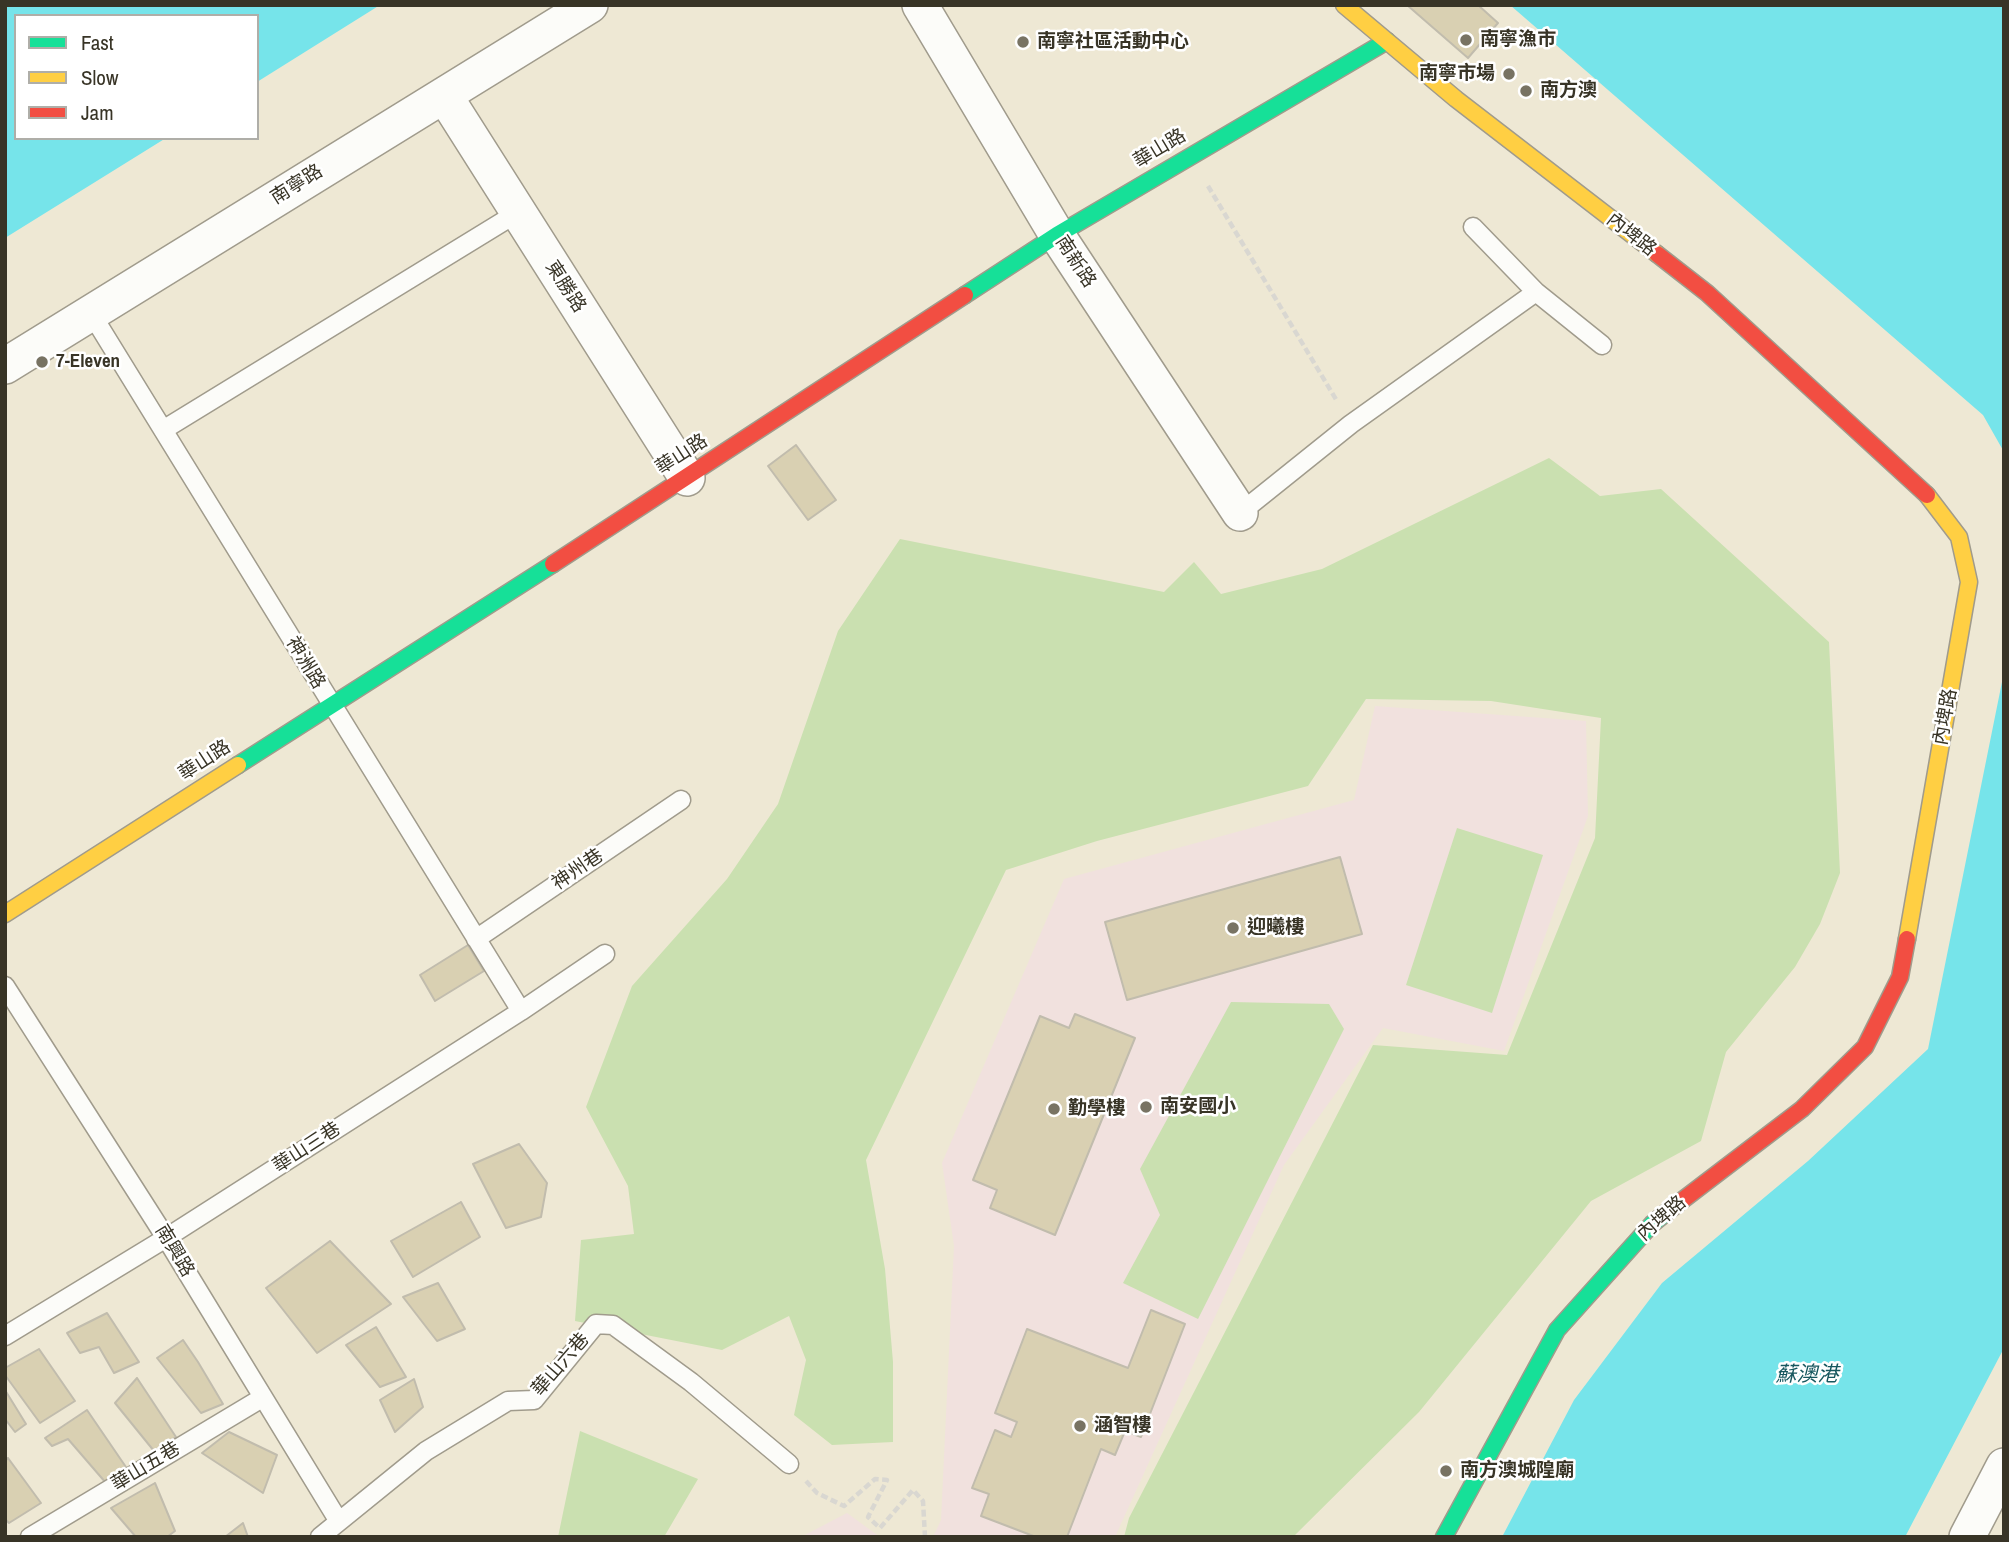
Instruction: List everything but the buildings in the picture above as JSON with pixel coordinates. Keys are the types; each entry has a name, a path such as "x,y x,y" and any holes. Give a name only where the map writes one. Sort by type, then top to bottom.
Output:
{"street":[{"name":"南寧路","path":"5,366 590,5"},
{"name":"南新路","path":"920,5 1057,235 1240,513"},
{"name":"內埤路","path":"1344,5 1456,99 1707,293 1929,497 1959,537 1969,582 1900,977 1865,1047 1802,1109 1652,1224 1557,1330 1444,1537"},
{"name":"華山路","path":"5,914 687,478 1057,235 1387,41"},
{"name":"東勝路","path":"444,95 687,478"},
{"path":"1967,1537 2004,1466"}],"lane":[{"path":"163,430 517,213"},
{"path":"1473,227 1536,292 1602,345"},
{"path":"1240,513 1350,424 1536,292"},
{"name":"神洲路","path":"91,313 521,1011"},
{"name":"神州巷","path":"476,939 681,800"},
{"name":"華山三巷","path":"5,1336 166,1238 521,1011 605,954"},
{"name":"南興路","path":"5,986 166,1238 262,1398 335,1528"},
{"name":"華山六巷","path":"335,1528 426,1451 508,1401 534,1400 596,1324 613,1325 691,1382 789,1464"},
{"name":"華山五巷","path":"30,1537 262,1398"},
{"path":"320,1537 335,1528"}],"path":[{"path":"1190,156 1350,424"},
{"path":"789,1464 817,1493 844,1506 875,1479 887,1480 868,1517 880,1528 913,1490 923,1501 925,1537"}],"shaded area":[{"name":"南安國小","path":"1375,706 1586,721 1588,816 1504,1051 1383,1028 1284,1165 1115,1537 933,1537 941,1520 954,1246 942,1163 1064,879 1354,800"},
{"path":"847,1513 880,1537 801,1537"}],"green space":[{"path":"1549,458 1600,496 1661,489 1829,642 1840,873 1820,924 1795,967 1726,1052 1701,1141 1591,1201 1419,1412 1293,1537 1124,1537 1129,1518 1373,1045 1507,1055 1595,838 1601,718 1491,701 1366,699 1308,786 1097,841 1006,870 866,1160 885,1269 893,1362 893,1442 832,1445 794,1415 806,1360 789,1316 722,1350 575,1321 581,1240 634,1234 628,1186 586,1107 632,986 727,879 778,804 838,631 900,539 1164,592 1194,562 1221,594 1322,569"},
{"path":"1457,828 1543,855 1492,1013 1406,985"},
{"path":"1231,1002 1329,1004 1344,1029 1198,1319 1123,1283 1160,1215 1140,1169"},
{"path":"580,1431 698,1479 664,1537 558,1537"}],"water":[{"path":"5,5 380,5 259,81 259,14 14,14 14,140 163,140 5,238"},
{"path":"1510,5 2004,5 2004,452 1983,415"},
{"name":"蘇澳港","path":"2004,672 2004,1348 1905,1537 1502,1537 1574,1400 1662,1283 1808,1161 1928,1049"}],"traffic: fast":[{"path":"965,295 1057,235 1387,41"},
{"path":"238,765 553,564"},
{"path":"1444,1537 1557,1330 1652,1224 1667,1212"}],"traffic: slow":[{"path":"1344,5 1456,99 1657,254"},
{"path":"1907,939 1969,582 1959,537 1927,495"},
{"path":"5,914 238,765"}],"traffic: jam":[{"path":"1657,254 1707,293 1927,495"},
{"path":"553,564 965,295"},
{"path":"1667,1212 1802,1109 1865,1047 1900,977 1907,939"}],"place":[{"name":"南寧漁市","path":"1466,40"},
{"name":"南寧社區活動中心","path":"1023,42"},
{"name":"南寧市場","path":"1509,74"},
{"name":"南方澳","path":"1526,91"},
{"name":"7-Eleven","path":"42,362"},
{"name":"迎曦樓","path":"1233,928"},
{"name":"南安國小","path":"1146,1107"},
{"name":"勤學樓","path":"1054,1109"},
{"name":"涵智樓","path":"1080,1426"},
{"name":"南方澳城隍廟","path":"1446,1471"}]}
